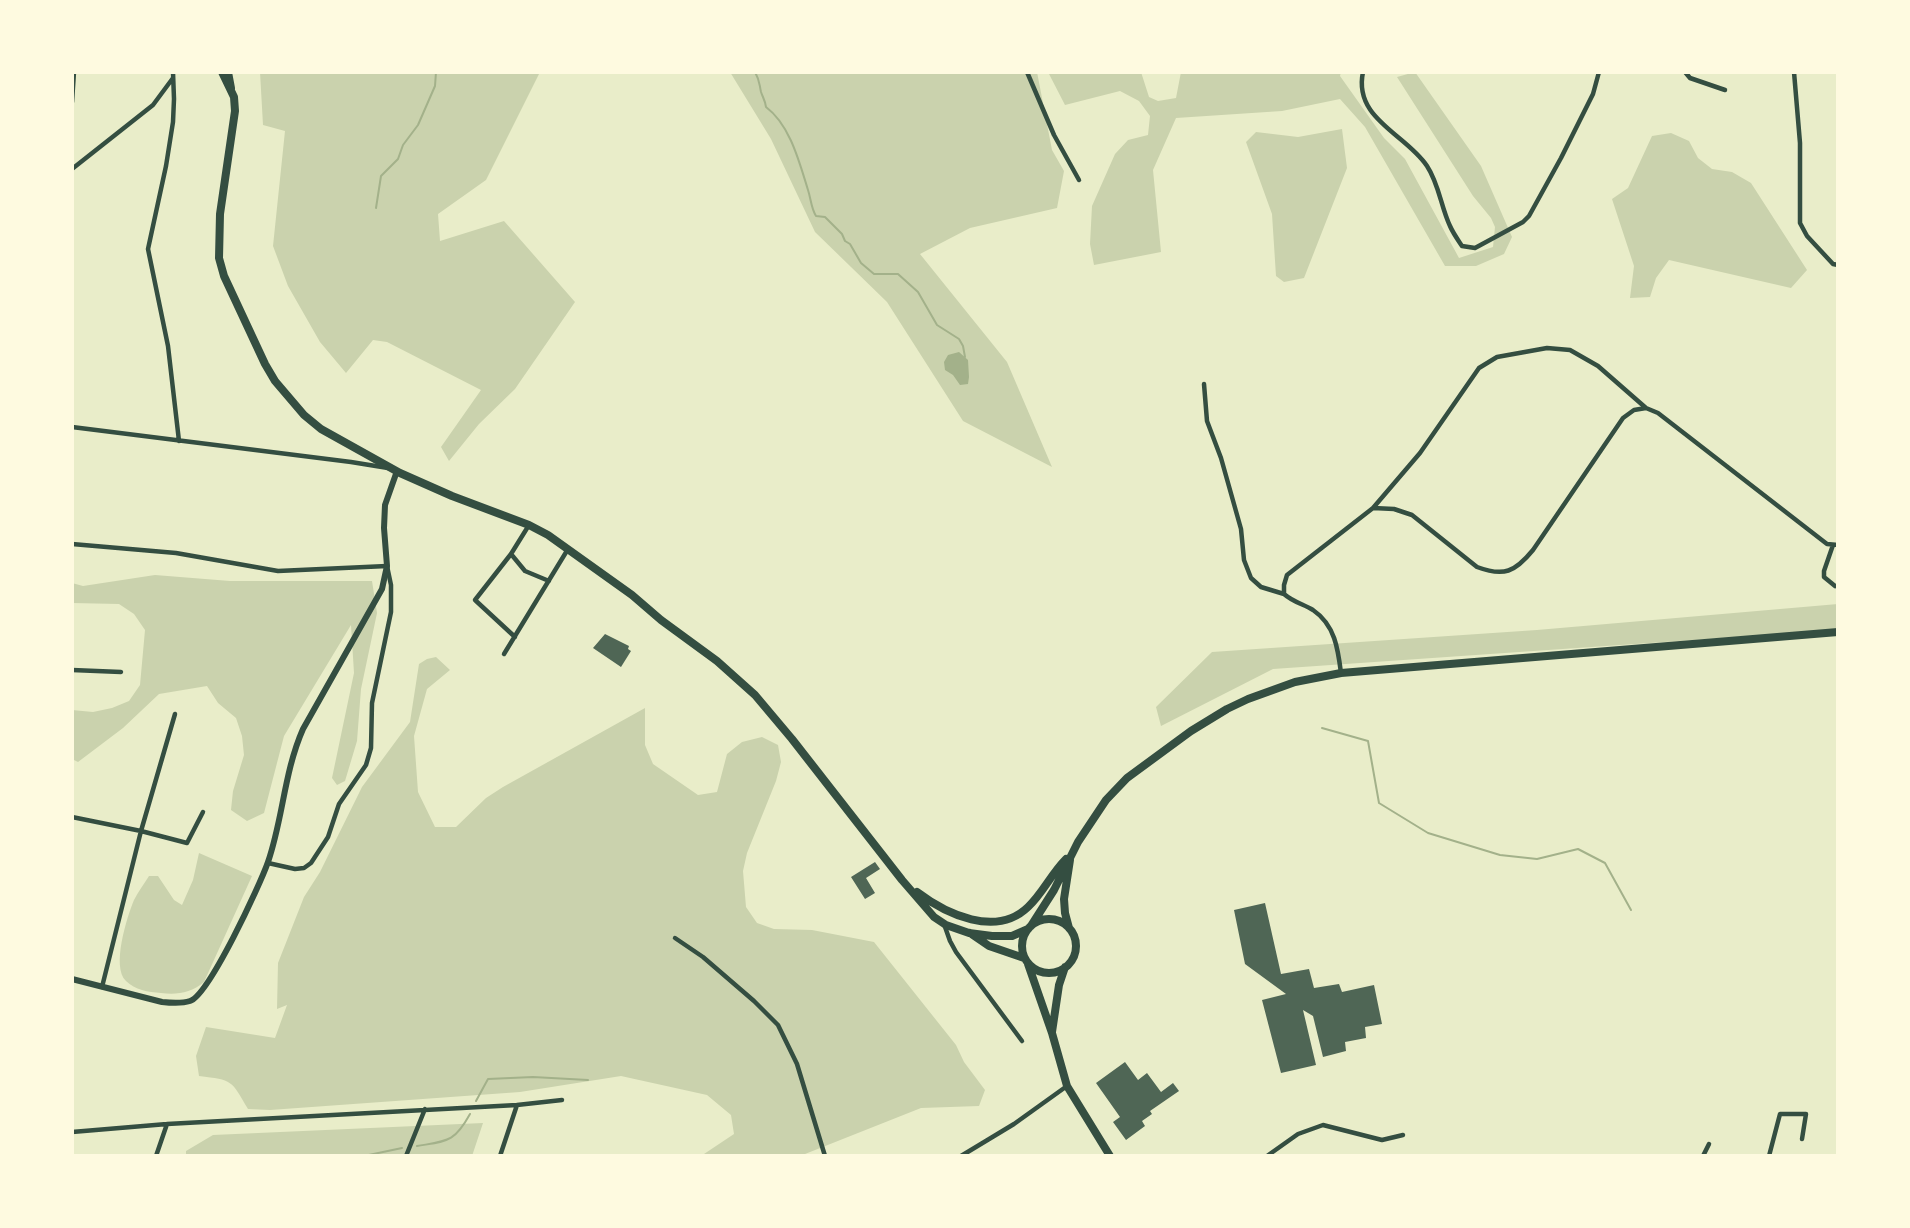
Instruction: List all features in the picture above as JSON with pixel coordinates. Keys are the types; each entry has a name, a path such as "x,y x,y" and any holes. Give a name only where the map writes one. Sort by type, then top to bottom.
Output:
{"main road":[{"path":"222,72 234,97 234,127 224,183 218,242 219,258 224,276 275,381 321,429 397,471 452,496 529,525 568,549 717,661 755,695 902,880 934,917 944,924 969,933 989,946 1026,961 1040,972 1055,972 1065,967 1072,960 1075,946 1065,913 1064,899 1071,854"},
{"path":"1110,1156 1067,1086 1052,1033 1026,961 1022,941 1054,890 1071,854 1106,800 1127,778 1227,709 1295,682 1341,674 1838,632"},
{"path":"902,880 943,910 960,917 979,921 1005,919 1024,911 1031,905 1053,872 1071,854"},
{"path":"969,933 1012,936 1047,919 1063,924 1070,930"},
{"path":"1052,1033 1059,985 1065,967"}],"street":[{"path":"72,102 74,72"},
{"path":"229,72 234,97"},
{"path":"1027,72 1054,135 1079,180"},
{"path":"1363,72 1364,99 1374,118 1414,151 1428,166 1449,225 1462,246 1475,248 1523,222 1529,216 1593,94 1599,73"},
{"path":"1685,72 1690,78 1725,90"},
{"path":"1794,72 1800,143 1800,223 1807,236 1833,264 1838,265"},
{"path":"72,169 153,105 173,75"},
{"path":"173,75 174,99 166,166 148,249 168,346 179,441"},
{"path":"1284,594 1287,575 1373,508 1420,453 1479,368 1497,357 1547,348 1570,350 1598,366 1646,408 1658,413 1827,544 1835,545 1824,571 1824,577 1835,586"},
{"path":"1203,384 1207,421 1221,458 1241,529 1244,560 1251,578 1261,587 1284,594 1292,601 1311,609 1324,620 1334,635 1341,674"},
{"path":"1373,508 1394,509 1412,516 1477,567 1488,571 1509,572 1533,550 1623,418 1634,410 1646,408"},
{"path":"72,427 351,462 397,471 389,490 384,517 387,566 392,585 391,612 372,703 371,748 366,765 339,804 328,837 311,863 304,868 295,869 268,863"},
{"path":"515,637 475,600 511,554 529,525"},
{"path":"72,544 176,552 278,571 387,566"},
{"path":"504,654 568,549"},
{"path":"511,554 525,571 549,581"},
{"path":"72,980 162,1002 190,1001 200,996 221,960 268,863 295,747 382,589 387,566"},
{"path":"72,670 121,672"},
{"path":"102,987 141,831 175,714"},
{"path":"72,817 187,843 203,812"},
{"path":"944,924 956,952 1023,1041"},
{"path":"675,938 703,957 778,1025 796,1064 825,1156"},
{"path":"961,1156 1014,1124 1067,1086"},
{"path":"72,1132 167,1124 517,1105 562,1100"},
{"path":"500,1156 517,1105"},
{"path":"406,1156 425,1109"},
{"path":"1769,1156 1779,1114 1806,1114 1802,1139"},
{"path":"156,1156 167,1124"},
{"path":"1267,1156 1298,1134 1323,1125 1382,1140 1403,1135"},
{"path":"1703,1156 1709,1144"}],"shaded area":[{"path":"260,72 540,72 486,180 438,214 440,241 504,221 575,302 515,389 479,424 449,461 441,447 481,390 387,342 373,340 346,373 320,342 288,286 273,246 285,131 263,125"},
{"path":"730,72 1037,72 1052,150 1064,171 1057,208 970,228 920,254 1007,362 1052,467 963,421 887,302 815,232 771,139"},
{"path":"1048,72 1141,72 1149,97 1158,101 1176,98 1181,72 1341,72 1340,76 1384,138 1405,159 1459,258 1493,247 1495,227 1491,218 1473,196 1397,77 1415,72 1481,166 1512,237 1504,254 1476,266 1445,266 1365,127 1340,99 1282,111 1176,118 1153,170 1161,252 1094,265 1090,244 1092,206 1115,154 1128,140 1148,135 1150,116 1139,101 1120,91 1065,105"},
{"path":"1342,129 1347,168 1304,278 1284,282 1276,276 1272,214 1246,142 1256,132 1298,137"},
{"path":"1671,133 1689,141 1698,158 1712,169 1732,172 1751,183 1807,270 1791,288 1669,260 1656,278 1650,297 1630,298 1634,266 1612,199 1628,188 1652,136"},
{"path":"959,352 968,360 968,384 960,385 953,375 945,370 944,362 948,355"},
{"path":"155,575 230,581 372,581 377,613 361,689 357,741 345,781 337,785 332,778 354,673 351,625 284,736 264,813 247,821 231,810 233,791 244,755 242,736 236,718 218,703 207,686 159,694 123,728 78,762 72,759 72,710 93,712 129,701 140,685 145,630 134,614 119,604 72,603 72,583 83,586"},
{"path":"1838,604 1838,630 1273,669 1161,726 1156,707 1212,652 1537,630"},
{"path":"436,657 450,670 427,689 414,736 418,792 435,827 456,827 486,798 503,787 645,708 645,745 653,764 698,795 717,792 727,754 742,742 762,737 778,745 781,762 776,781 747,853 743,871 746,907 757,923 774,929 812,930 874,942 956,1045 964,1062 985,1090 979,1106 921,1108 800,1156 701,1156 734,1134 731,1115 707,1095 621,1076 520,1092 270,1110 248,1109 230,1083 199,1076 196,1056 206,1027 275,1038 287,1005 277,1009 278,963 304,897 320,872 362,787 410,722 419,664"},
{"path":"199,853 252,876 204,982 189,991 173,994 156,993 133,987 122,974 120,954 134,900 149,876 158,876 174,900 182,905 193,880"},
{"path":"483,1123 472,1156 186,1156 186,1151 213,1135"}],"building":[{"path":"605,634 629,646 628,649 631,651 621,667 593,648"},
{"path":"875,862 880,869 866,878 875,893 865,899 851,877"},
{"path":"1265,903 1281,974 1309,969 1314,988 1339,984 1342,992 1374,985 1382,1024 1365,1027 1366,1038 1345,1042 1346,1051 1323,1057 1313,1016 1303,1010 1316,1065 1281,1073 1262,1000 1286,994 1245,964 1234,910"},
{"path":"1125,1062 1138,1080 1147,1073 1161,1092 1173,1083 1179,1091 1150,1111 1152,1114 1142,1121 1145,1126 1126,1140 1113,1122 1120,1117 1096,1083"}],"waterway":[{"path":"376,208 381,176 398,159 403,145 418,125 435,86 436,72"},
{"path":"755,72 766,107 781,123 793,144 816,216 825,217 850,244 861,263 874,274 898,274 918,292 937,325 959,339 965,357"},
{"path":"1322,728 1368,741 1379,803 1428,833 1500,855 1537,859 1578,849 1605,863 1631,910"},
{"path":"476,1101 488,1079 533,1077 588,1080"},
{"path":"417,1146 436,1143 454,1136 470,1114"},
{"path":"364,1156 402,1148"}]}
